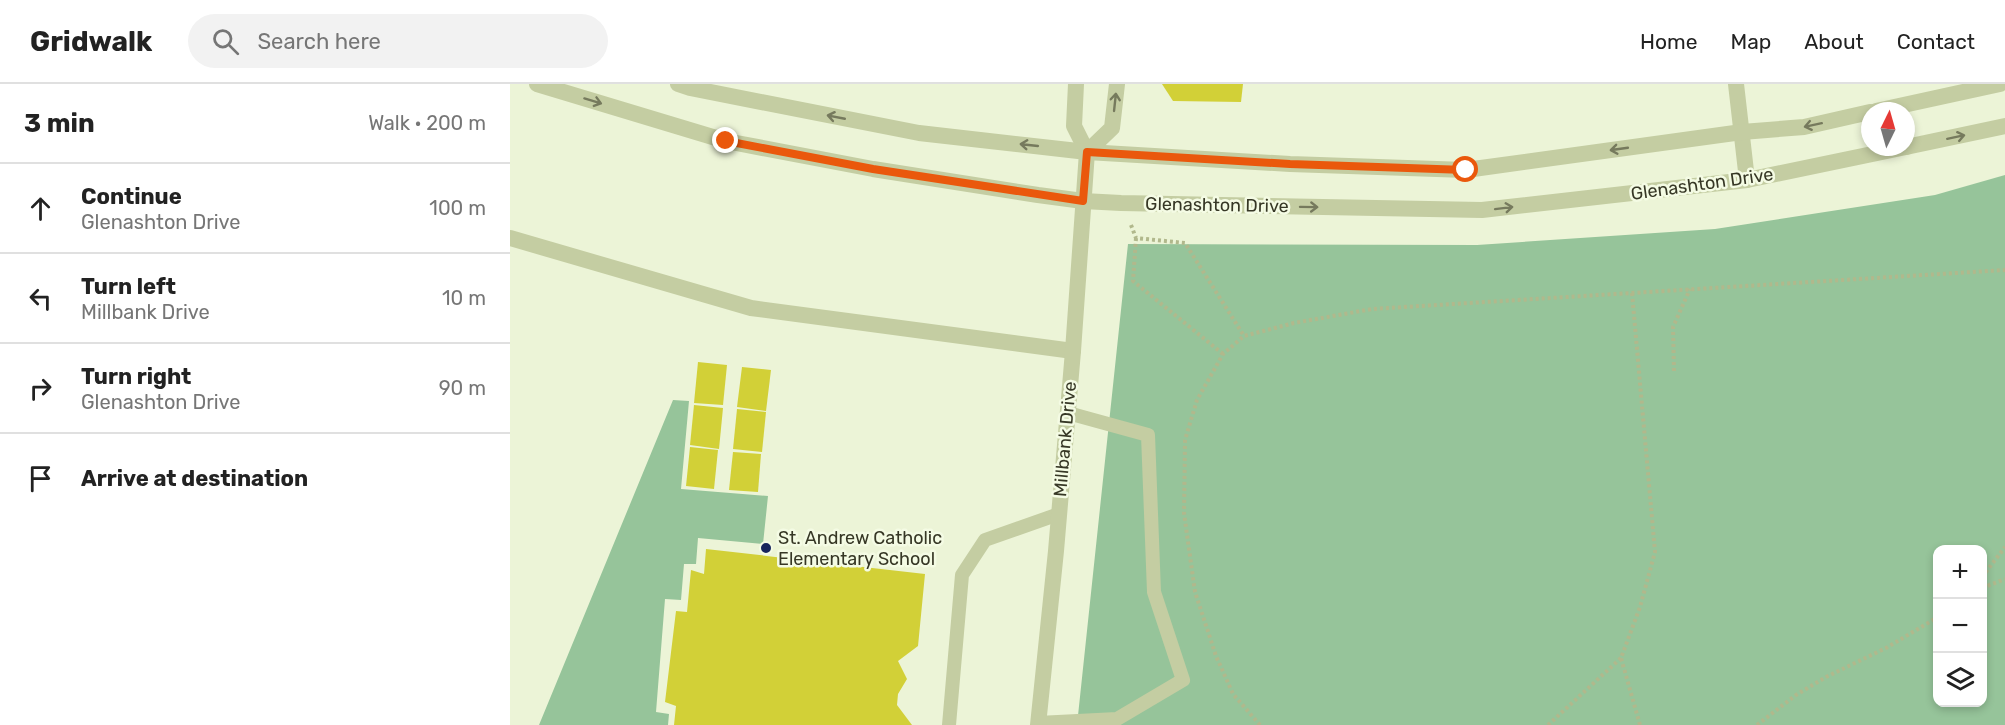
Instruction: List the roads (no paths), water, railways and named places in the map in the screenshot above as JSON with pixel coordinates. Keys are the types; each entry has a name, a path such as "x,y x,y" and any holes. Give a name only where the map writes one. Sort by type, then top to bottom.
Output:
{"street":[{"name":"Glenashton Drive","path":"537,84 726,141 873,169 1083,201 1482,210 1747,180 1863,156"},
{"path":"678,84 919,133 1087,152 1290,164 1466,170 1742,132 1803,127 1861,114"},
{"path":"1076,84 1074,126 1087,152"},
{"path":"1087,152 1112,128 1117,84"},
{"path":"1736,84 1747,180"},
{"path":"1915,103 2000,84"},
{"name":"Glenashton Drive","path":"1915,145 2005,126"},
{"name":"Millbank Drive","path":"1038,724 1068,413 1087,152"},
{"path":"510,238 751,308 1073,351"}],"lane":[{"path":"1038,724 1118,719 1183,680 1154,592 1148,435 1068,413"},
{"path":"949,725 962,575 985,540 1059,514"}],"place":[{"name":"St. Andrew Catholic Elementary School","path":"766,548"}]}
